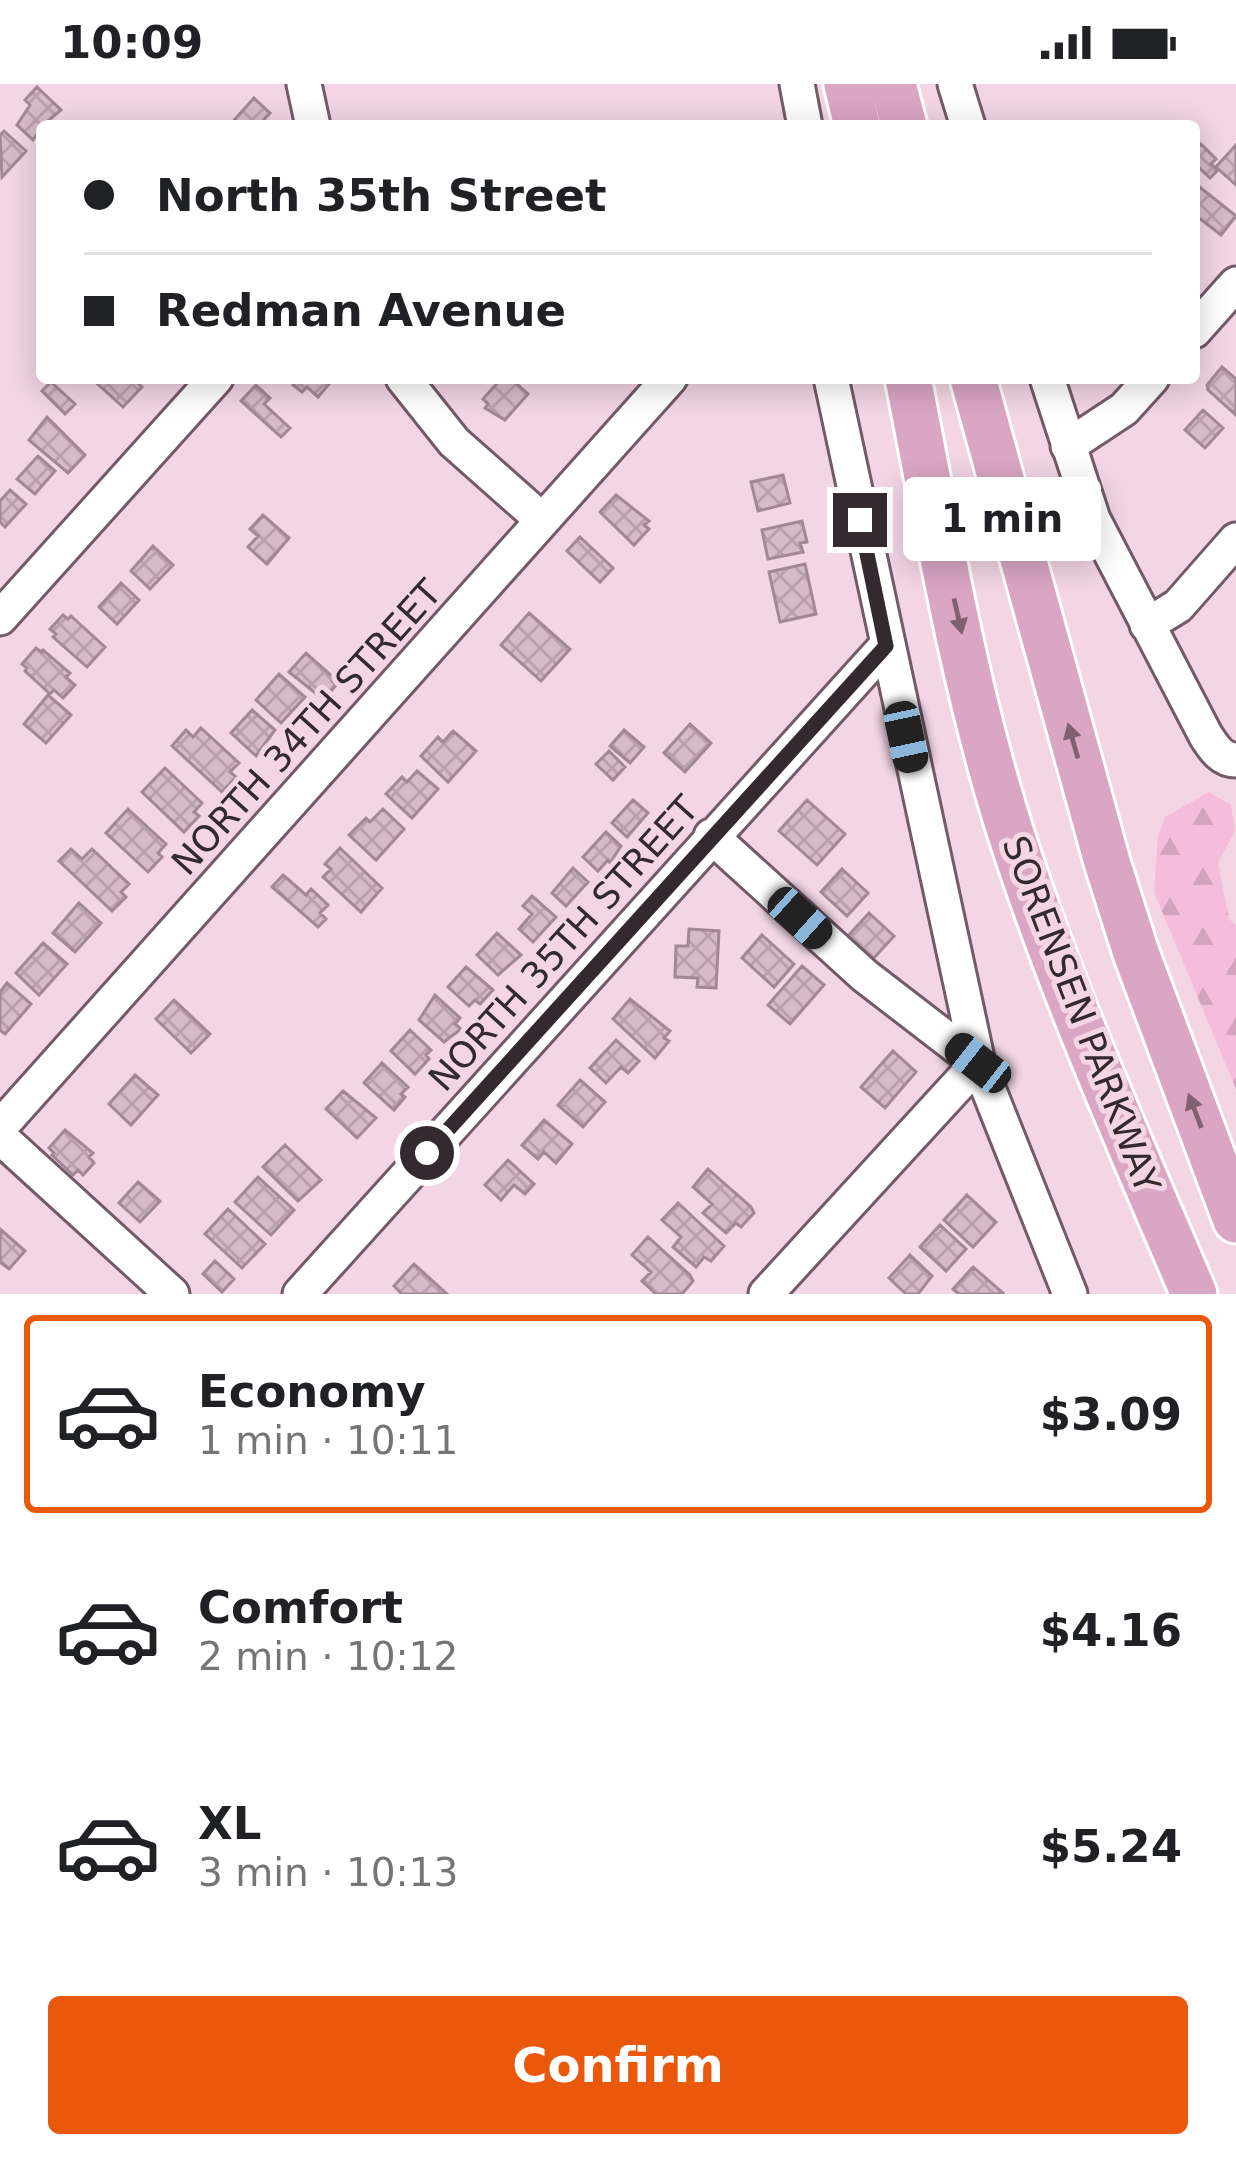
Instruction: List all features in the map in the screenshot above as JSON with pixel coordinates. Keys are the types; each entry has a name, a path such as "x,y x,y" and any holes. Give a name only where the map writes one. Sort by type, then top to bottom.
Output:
{"main road":[{"path":"847,84 856,120"},
{"path":"893,84 902,120"},
{"name":"SORENSEN PARKWAY","path":"909,384 982,724 1010,831 1075,1016 1194,1294"},
{"name":"SORENSEN PARKWAY","path":"976,384 1107,862 1236,1220"}],"street":[{"path":"304,84 313,120"},
{"path":"797,84 804,120"},
{"path":"955,84 966,120"},
{"path":"1200,324 1236,284"},
{"path":"0,618 211,384"},
{"path":"408,384 454,442 542,519"},
{"name":"NORTH 34TH STREET","path":"0,1127 665,384"},
{"path":"832,384 978,1063 1070,1294"},
{"path":"1049,384 1093,519 1206,736 1232,760"},
{"path":"1068,446 1124,409 1147,384"},
{"path":"1147,625 1178,606 1236,540"},
{"name":"NORTH 35TH STREET","path":"300,1294 886,646"},
{"path":"711,836 865,976 978,1063"},
{"path":"766,1294 978,1063"},
{"path":"0,1137 172,1294"}],"green space":[{"path":"1209,792 1231,805 1235,831 1218,863 1229,919 1236,925 1236,1089 1154,892 1158,835 1165,817"}],"building":[{"path":"37,87 61,110 49,120 36,120 33,140 17,125 30,105 25,100"},
{"path":"254,98 270,113 264,120 234,120"},
{"path":"4,131 26,151 2,177 0,135"},
{"path":"1200,145 1216,159 1211,164 1218,170 1210,178 1200,169"},
{"path":"1236,145 1236,185 1216,167"},
{"path":"1200,187 1236,216 1221,235 1200,219"},
{"path":"1222,367 1236,379 1236,415 1208,390"},
{"path":"53,384 75,404 65,414 42,391"},
{"path":"98,384 139,384 142,387 123,407"},
{"path":"329,384 318,397 307,387 302,392 293,385"},
{"path":"497,384 517,384 528,394 505,420 485,408 488,404 483,399"},
{"path":"256,385 270,398 264,404 290,428 281,437 241,401"},
{"path":"1203,410 1223,428 1205,448 1185,430"},
{"path":"47,417 85,455 68,473 29,440"},
{"path":"38,456 55,471 35,494 17,479"},
{"path":"783,475 790,503 758,511 751,482"},
{"path":"10,490 26,504 5,527 0,522 0,501"},
{"path":"616,495 649,521 644,525 649,529 634,545 600,512"},
{"path":"263,515 289,538 267,564 248,547 258,536 250,529"},
{"path":"802,521 807,542 800,543 803,552 768,559 762,530"},
{"path":"580,537 613,568 600,582 567,551"},
{"path":"153,546 173,565 150,589 131,571"},
{"path":"805,564 816,614 780,622 769,572"},
{"path":"121,583 139,600 117,624 99,607"},
{"path":"529,613 570,649 541,681 501,645"},
{"path":"63,615 71,616 105,647 87,667 53,637 56,634 50,629"},
{"path":"36,648 70,673 66,677 75,685 63,698 54,690 50,694 25,671 22,664"},
{"path":"306,653 334,678 336,685 324,700 289,672"},
{"path":"279,674 305,697 281,723 256,700"},
{"path":"48,695 71,715 46,743 24,724"},
{"path":"252,710 275,730 256,756 231,733"},
{"path":"690,724 711,743 685,772 664,753"},
{"path":"201,728 239,763 230,772 236,777 222,792 172,746 186,730 193,737"},
{"path":"624,730 644,747 630,763 610,746"},
{"path":"453,731 476,751 448,782 421,756 438,737 443,742"},
{"path":"609,751 625,767 613,780 596,764"},
{"path":"165,768 202,803 194,812 199,816 184,832 142,792"},
{"path":"417,771 438,789 412,818 386,794 402,777 407,782"},
{"path":"633,800 648,813 627,837 612,823"},
{"path":"807,800 845,834 817,865 779,831"},
{"path":"128,809 166,844 158,853 162,857 148,872 106,833"},
{"path":"383,809 404,829 376,860 349,835"},
{"path":"606,832 621,846 598,871 583,857"},
{"path":"340,848 382,888 361,912 323,877 331,869 325,864"},
{"path":"71,849 82,859 92,849 129,884 121,892 126,897 112,911 59,861"},
{"path":"573,868 588,882 566,906 552,893"},
{"path":"842,869 868,893 847,916 821,892"},
{"path":"283,875 306,895 311,889 328,905 320,913 326,919 318,927 272,887"},
{"path":"532,896 556,917 533,942 519,929 532,914 523,906"},
{"path":"79,903 101,923 75,952 53,933"},
{"path":"869,913 894,936 873,959 848,936"},
{"path":"689,929 719,931 716,988 697,987 698,978 675,977 676,946 688,946"},
{"path":"497,933 521,955 498,975 477,955"},
{"path":"762,935 794,964 774,987 742,958"},
{"path":"43,943 67,964 39,995 16,973"},
{"path":"802,966 824,985 790,1024 768,1005"},
{"path":"466,967 493,990 480,1004 475,1000 469,1006 448,987"},
{"path":"7,983 31,1004 5,1034 0,1030 0,992"},
{"path":"435,995 460,1018 455,1024 461,1029 444,1042 419,1020"},
{"path":"630,999 670,1031 664,1038 669,1041 655,1058 613,1019"},
{"path":"174,1000 210,1034 191,1053 156,1019"},
{"path":"410,1030 431,1050 415,1074 391,1051"},
{"path":"616,1040 639,1061 628,1073 621,1067 606,1083 590,1068"},
{"path":"893,1051 916,1072 885,1108 861,1087"},
{"path":"382,1063 408,1087 394,1110 364,1083"},
{"path":"135,1075 158,1095 131,1125 109,1104"},
{"path":"580,1080 605,1102 583,1127 558,1105"},
{"path":"343,1091 376,1118 357,1138 326,1109"},
{"path":"544,1120 572,1144 556,1163 544,1152 538,1159 522,1145"},
{"path":"65,1130 93,1153 89,1157 94,1163 83,1175 78,1170 73,1175 49,1148"},
{"path":"285,1145 321,1180 298,1201 263,1167"},
{"path":"508,1160 534,1184 525,1194 514,1185 501,1200 485,1185"},
{"path":"708,1169 751,1207 754,1213 741,1227 736,1223 726,1233 703,1213 712,1204 693,1187"},
{"path":"258,1177 294,1210 271,1235 235,1202"},
{"path":"138,1182 160,1201 140,1222 119,1203"},
{"path":"967,1195 996,1222 973,1247 944,1220"},
{"path":"678,1203 724,1246 711,1261 704,1257 696,1267 673,1247 681,1237 662,1220"},
{"path":"228,1209 265,1244 242,1268 205,1234"},
{"path":"940,1225 966,1249 946,1271 920,1247"},
{"path":"0,1229 25,1251 9,1269 0,1262"},
{"path":"648,1237 690,1275 693,1281 682,1294 656,1294 642,1281 651,1272 632,1255"},
{"path":"910,1255 932,1276 918,1294 906,1294 889,1278"},
{"path":"215,1261 234,1279 222,1292 203,1274"},
{"path":"414,1264 447,1294 402,1294 394,1286"},
{"path":"973,1267 1003,1293 959,1294 953,1289"}],"route":[{"path":"427,1153 886,646 860,520"}]}
